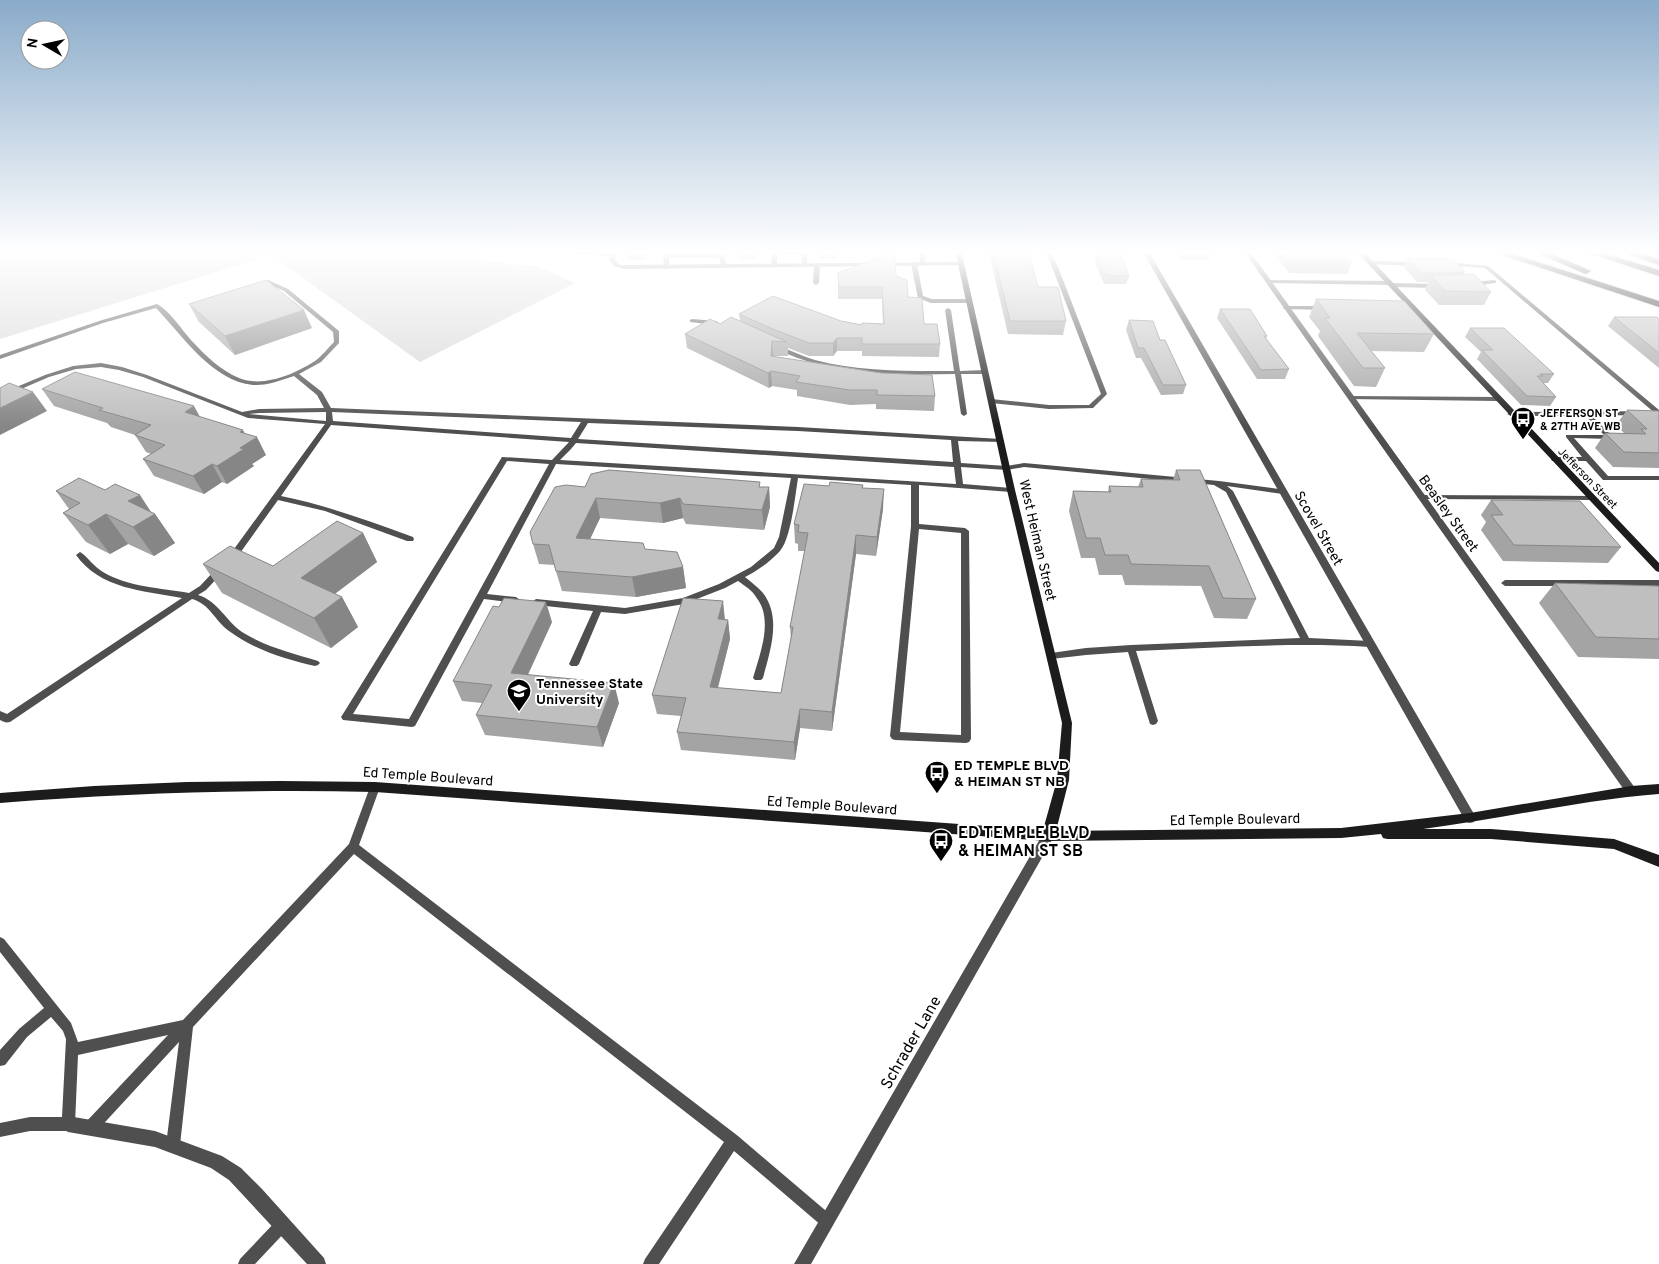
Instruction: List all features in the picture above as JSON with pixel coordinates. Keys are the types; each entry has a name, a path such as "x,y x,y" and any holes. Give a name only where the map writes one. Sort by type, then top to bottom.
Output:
{"main road":[{"name":"West Heiman Street","path":"971,309 1011,490 1067,723 1063,780 1048,836"},
{"name":"Jefferson Street","path":"1413,309 1659,569"},
{"name":"Ed Temple Boulevard","path":"0,798 91,790 202,786 282,784 375,786 1048,836 1341,833 1470,818 1631,791 1659,789"},
{"path":"1341,833 1491,834 1614,844 1659,861"}],"street":[{"name":"Scovel Street","path":"1179,309 1470,818"},
{"name":"Beasley Street","path":"1287,309 1631,791"},
{"path":"1511,414 1657,413"},
{"name":"Schrader Lane","path":"802,1264 1048,836"},
{"path":"68,1124 155,1139 216,1162 235,1174 318,1264"}],"lane":[{"path":"0,357 101,322 147,309"},
{"path":"160,309 191,342 229,377 252,383 294,374 319,361 337,342 336,331 309,309"},
{"path":"991,402 1049,407 1090,407 1104,394 1071,309"},
{"path":"1537,309 1657,413 1659,419"},
{"path":"948,310 964,414"},
{"path":"692,321 719,324"},
{"path":"766,342 814,362 860,369 896,373 985,372"},
{"path":"0,396 47,376 76,367 101,365 120,368 145,376 250,417 958,465 1007,468 1024,466 1216,482 1283,492"},
{"path":"2,719 191,597 203,588 236,553 330,422 330,410 323,398 294,374"},
{"path":"1350,398 1497,398"},
{"path":"241,413 330,410 585,422 798,429 1000,441"},
{"path":"1587,414 1610,437 1568,436 1606,478 1659,478"},
{"path":"585,422 569,448 554,462 412,723 346,717 505,460 554,462 795,476 1011,490"},
{"path":"954,439 960,487"},
{"path":"1554,459 1588,459"},
{"path":"481,596 598,610 625,611 684,601 754,569 777,549 783,537 795,476"},
{"path":"1216,482 1229,491 1306,641"},
{"path":"915,484 915,526 896,736 966,739 965,530 915,526"},
{"path":"1421,497 1591,498"},
{"path":"276,498 304,502 332,510 410,539"},
{"path":"80,554 87,566 128,586 191,597 208,602 231,628 263,647 285,656 315,663"},
{"path":"739,577 762,598 769,615 768,635 758,678"},
{"path":"1504,582 1659,583"},
{"path":"574,664 598,610"},
{"path":"1051,656 1130,648 1306,641 1370,644"},
{"path":"1130,648 1153,721"},
{"path":"90,1128 353,847 375,786"},
{"path":"353,847 732,1141 827,1221"},
{"path":"0,943 53,1008 67,1027 72,1039 68,1124 30,1124 0,1130"},
{"path":"0,1060 23,1033 53,1008"},
{"path":"72,1050 188,1025"},
{"path":"173,1145 188,1025"},
{"path":"650,1264 732,1141"},
{"path":"245,1264 282,1225"}],"shaded area":[{"path":"0,309 97,309 0,339"},
{"path":"346,309 524,309 420,362"}],"building":[{"path":"195,309 304,310 225,336"},
{"path":"748,309 808,309 841,321 862,325 862,323 884,324 883,309 923,309 924,324 937,324 940,344 862,344 862,338 837,338 833,343 809,343 739,314"},
{"path":"1007,309 1063,309 1066,321 1010,321"},
{"path":"1220,309 1250,309 1267,336 1264,336 1289,369 1261,370"},
{"path":"1323,309 1411,309 1434,334 1357,333 1385,368 1363,368 1325,318 1330,318"},
{"path":"731,317 787,342 772,341 771,356 881,373 932,375 935,396 877,395 877,390 850,390 796,382 800,376 771,371 768,373 685,334 710,319 720,324"},
{"path":"1614,317 1657,317 1659,319 1659,353"},
{"path":"1129,320 1153,321 1160,340 1165,340 1186,385 1163,385 1144,348 1138,348"},
{"path":"1470,328 1504,328 1554,374 1540,374 1543,376 1537,376 1556,397 1527,396 1482,350 1493,350"},
{"path":"75,372 194,406 185,412 243,430 240,432 257,437 240,448 244,449 217,466 212,464 193,476 143,459 165,445 135,435 151,425 99,410 103,408 42,389"},
{"path":"9,383 33,392 0,408 0,388"},
{"path":"1627,410 1659,411 1659,453 1624,452 1605,433 1646,434 1641,429 1647,429"},
{"path":"609,470 760,482 759,487 769,487 762,510 683,504 680,498 660,503 596,498 576,538 643,543 645,549 677,552 683,567 632,577 556,571 549,545 533,544 530,532 555,487 566,485 585,487 591,474"},
{"path":"1176,470 1200,470 1256,599 1223,598 1209,566 1131,564 1128,555 1105,555 1100,538 1086,538 1073,491 1111,492 1109,486 1143,487 1141,479 1180,480"},
{"path":"79,478 105,490 115,484 140,495 128,501 155,514 133,527 106,514 88,525 63,513 80,503 56,491"},
{"path":"830,482 863,485 862,488 884,489 877,537 856,535 832,712 800,709 794,742 677,732 686,698 652,695 683,598 723,601 718,619 728,620 710,687 781,693 793,627 790,627 808,533 798,532 799,525 794,524 804,484 829,486"},
{"path":"1491,500 1580,501 1621,547 1514,545 1491,515 1503,515"},
{"path":"337,521 363,533 301,578 342,597 314,618 203,564 230,546 273,566"},
{"path":"1555,583 1659,586 1659,639 1596,637"},
{"path":"504,598 546,602 511,673 614,683 597,727 476,715 492,685 453,681 493,606 499,607"}],"place":[{"name":"JEFFERSON ST & 27TH AVE WB","path":"1523,440"},
{"name":"Tennessee State University","path":"519,712"},
{"name":"ED TEMPLE BLVD & HEIMAN ST NB","path":"937,794"},
{"name":"ED TEMPLE BLVD & HEIMAN ST SB","path":"941,862"}]}
